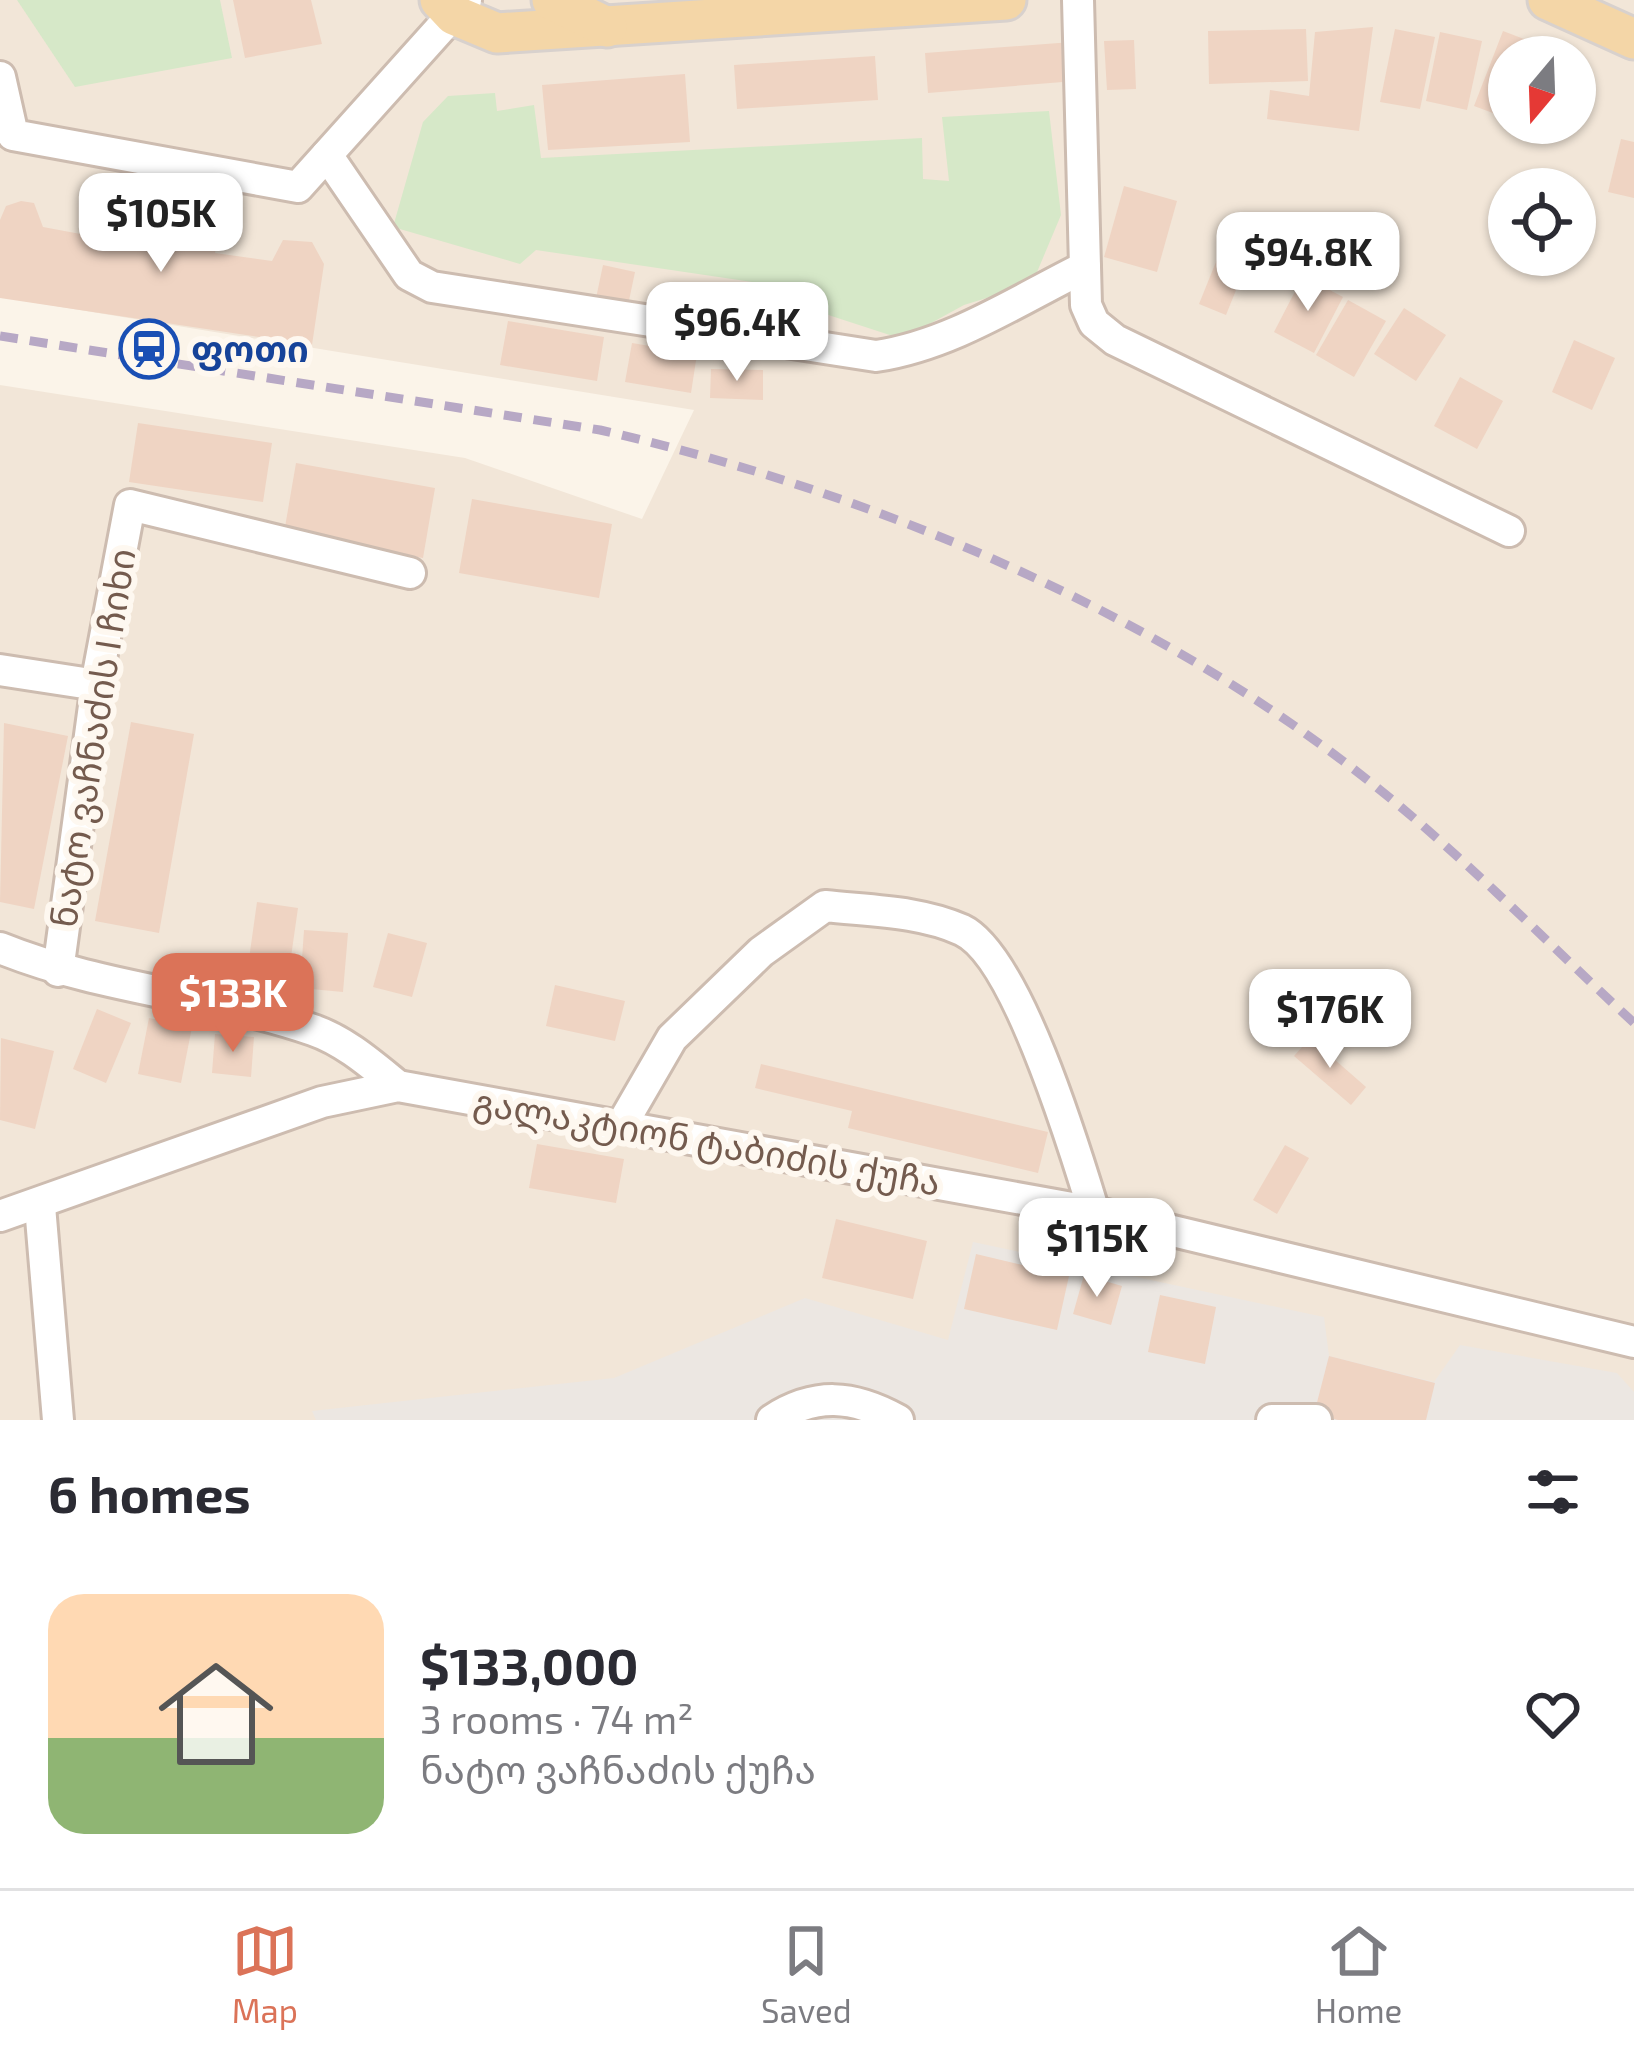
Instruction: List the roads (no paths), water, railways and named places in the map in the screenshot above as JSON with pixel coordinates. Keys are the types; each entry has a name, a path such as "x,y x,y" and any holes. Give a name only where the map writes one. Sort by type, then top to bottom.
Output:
{"main road":[{"path":"552,0 612,29"},
{"path":"453,5 497,33 1006,0"},
{"path":"1547,0 1634,39"}],"street":[{"path":"1078,0 1086,304 1094,323 1115,340 1508,531"},
{"path":"0,77 13,135 298,187 453,5"},
{"path":"327,155 409,275 432,287 876,356 928,344 1085,267"},
{"name":"ნატო ვაჩნაძის I ჩიხი","path":"58,971 97,685 130,505 410,573"},
{"path":"0,670 97,685"},
{"path":"621,1126 672,1038 761,952 825,907 900,913 966,932 1008,986 1058,1096 1094,1213"},
{"path":"0,948 58,971 316,1031 358,1054 398,1086"},
{"name":"გალაკტიონ ტაბიძის ქუჩა","path":"0,1216 40,1206 322,1102 398,1086 1094,1213 1634,1342"},
{"path":"40,1206 58,1420"},
{"path":"772,1420 801,1402 843,1397 898,1420"},
{"path":"1272,1420 1316,1420"}],"railway":[{"path":"0,336 600,430 795,484 989,557 1173,650 1261,703 1343,761 1456,855 1634,1023"}],"place":[{"name":"ფოთი","path":"149,349"}]}
